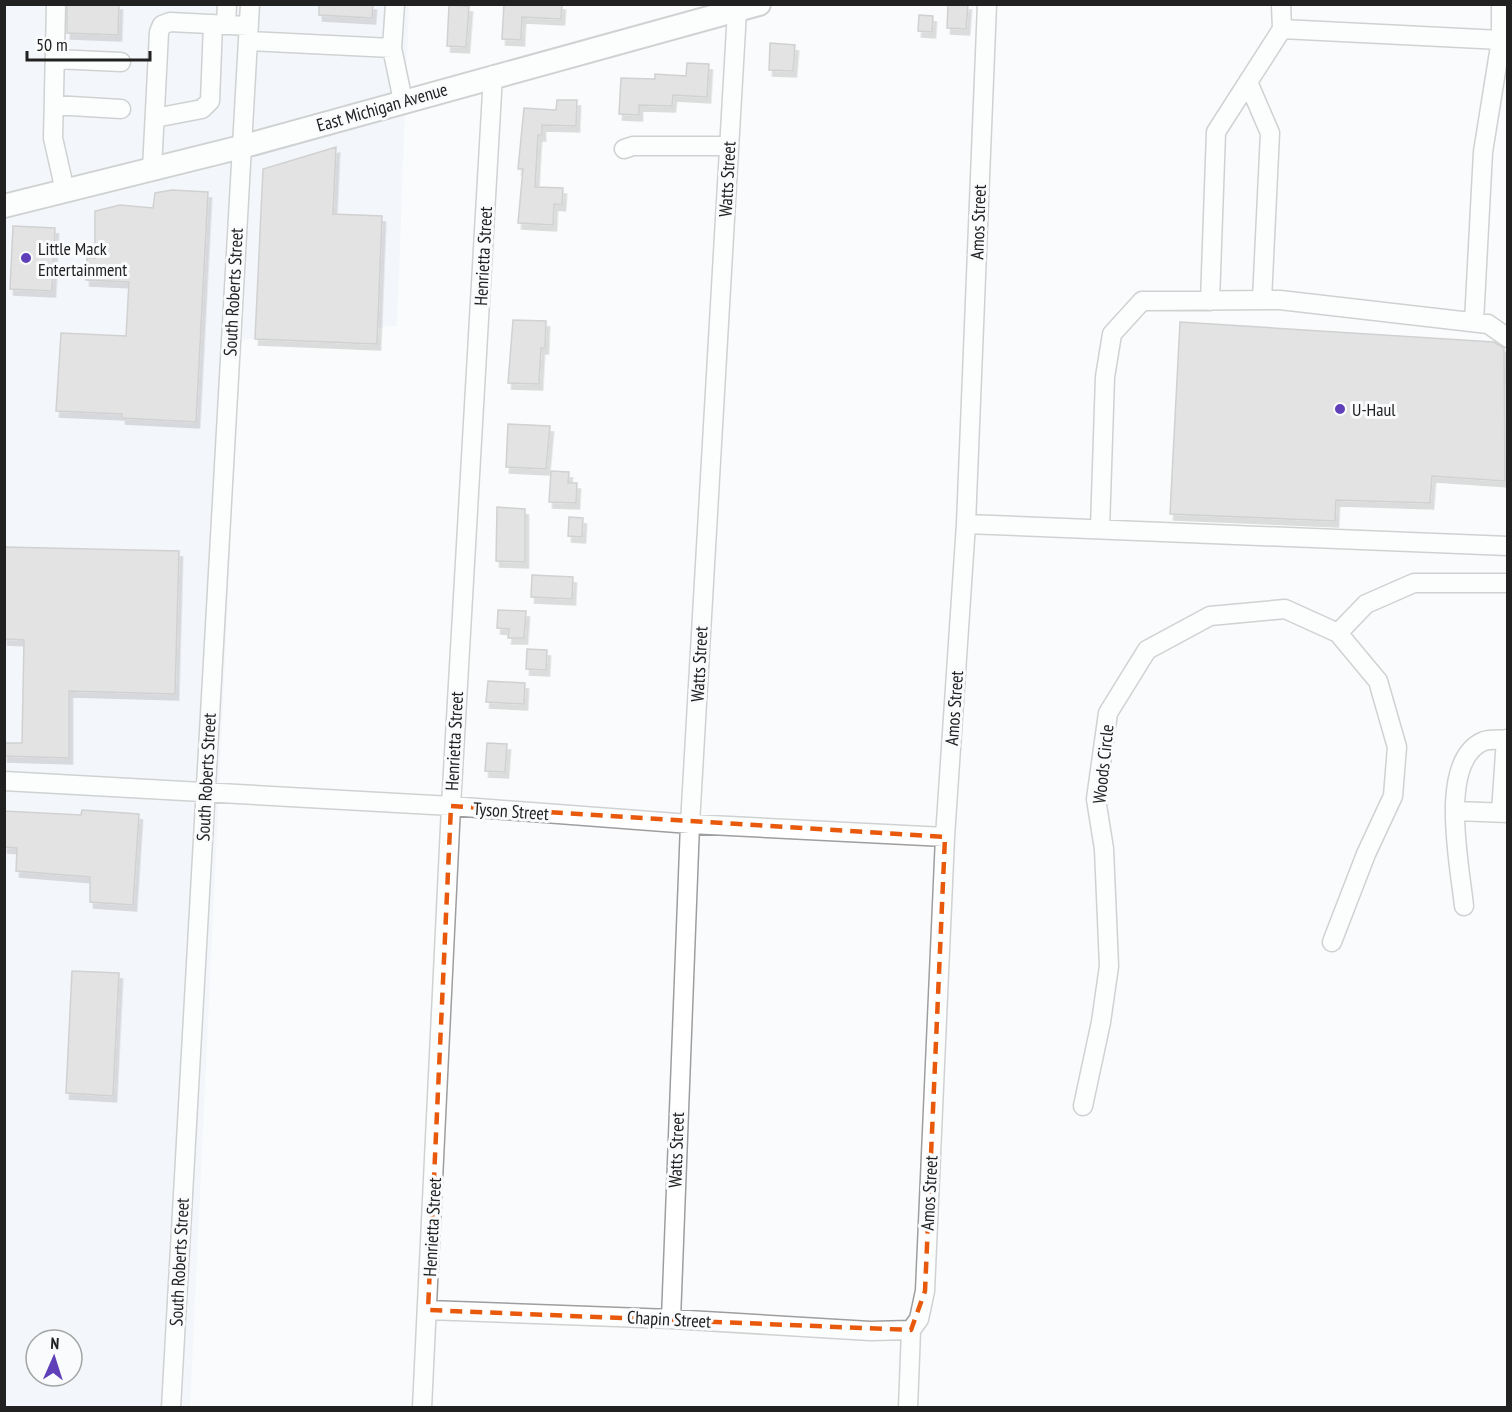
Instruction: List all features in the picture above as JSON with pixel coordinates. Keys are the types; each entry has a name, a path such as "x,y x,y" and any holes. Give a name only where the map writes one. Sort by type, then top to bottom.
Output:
{"main road":[{"name":"East Michigan Avenue","path":"4,206 241,147 735,8 759,4"}],"street":[{"path":"56,4 53,138 65,191"},
{"path":"155,118 207,106 210,101 220,24 226,4"},
{"name":"South Roberts Street","path":"171,1407 250,4"},
{"path":"395,4 392,48 403,101"},
{"name":"Amos Street","path":"908,1407 911,1329 919,1319 925,1291 945,837 966,524 987,4"},
{"path":"1210,301 1216,132 1282,29 1281,4"},
{"path":"1474,322 1483,152 1501,40 1501,4"},
{"name":"Watts Street","path":"671,1319 690,824 735,8"},
{"path":"152,169 162,25 170,22 220,24 248,33 392,48"},
{"path":"1282,29 1501,40"},
{"path":"55,58 121,62"},
{"name":"Henrietta Street","path":"422,1407 451,806 493,75"},
{"path":"1248,82 1270,134 1262,300"},
{"path":"54,105 121,109"},
{"path":"624,149 633,146 729,146"},
{"path":"1100,528 1105,377 1112,334 1142,301 1262,300 1488,324 1508,338"},
{"path":"966,524 1508,546"},
{"path":"1338,633 1366,604 1414,583 1508,584"},
{"name":"Woods Circle","path":"1083,1106 1101,1022 1109,966 1104,849 1096,799 1108,713 1147,650 1210,616 1284,609 1338,633 1378,681 1397,747 1393,796 1366,854 1332,942"},
{"path":"1456,811 1504,813 1507,739 1485,741 1469,753 1460,768 1455,789 1456,811 1464,906"},
{"name":"Tyson Street","path":"4,781 451,806 690,824 945,837"},
{"name":"Chapin Street","path":"428,1310 671,1319 870,1331 911,1329"}],"highlighted area":[{"path":"451,806 945,837 925,1291 911,1330 428,1310"}],"shaded area":[{"path":"5,5 409,5 397,326 240,340 190,1407 5,1408"}],"building":[{"path":"67,4 119,4 118,35 67,33"},
{"path":"319,4 373,4 372,18 319,15"},
{"path":"504,4 562,4 561,19 522,17 521,40 502,39"},
{"path":"948,4 968,4 966,29 947,28"},
{"path":"449,5 469,6 466,47 447,46"},
{"path":"919,15 933,16 932,32 918,31"},
{"path":"770,43 795,45 793,71 769,70"},
{"path":"687,63 709,64 707,97 673,95 672,106 639,105 639,115 619,114 621,78 655,79 655,74 686,76"},
{"path":"557,100 577,100 576,126 542,125 542,135 538,135 535,187 563,188 562,205 554,204 553,225 518,223 523,169 518,169 524,108 556,110"},
{"path":"336,147 333,214 382,216 377,344 255,339 263,169"},
{"path":"172,190 208,192 196,422 122,418 122,414 56,411 61,333 126,336 129,282 86,280 87,258 95,258 95,211 120,205 153,208 155,193"},
{"path":"13,226 55,228 52,291 10,289"},
{"path":"513,320 546,321 545,348 541,348 539,384 508,383"},
{"name":"U-Haul","path":"1180,322 1494,342 1504,348 1505,481 1432,476 1430,503 1336,500 1335,521 1170,514"},
{"path":"508,424 550,426 546,469 506,467"},
{"path":"551,471 569,472 568,483 577,483 576,503 549,502"},
{"path":"497,507 525,509 525,562 496,561"},
{"path":"569,517 583,518 582,537 568,536"},
{"path":"4,547 179,551 175,694 69,691 69,758 4,756 4,743 22,743 24,640 4,639"},
{"path":"532,575 573,577 572,599 531,597"},
{"path":"498,610 526,611 524,638 508,638 509,629 497,628"},
{"path":"527,649 547,650 546,670 526,669"},
{"path":"488,681 525,683 524,704 486,702"},
{"path":"487,743 507,744 505,772 485,771"},
{"path":"82,810 139,814 133,905 90,902 90,877 16,871 17,848 4,847 4,811 81,815"},
{"path":"72,971 119,973 113,1096 66,1093"}],"place":[{"name":"Little Mack Entertainment","path":"26,258"},
{"name":"U-Haul","path":"1340,409"}]}
